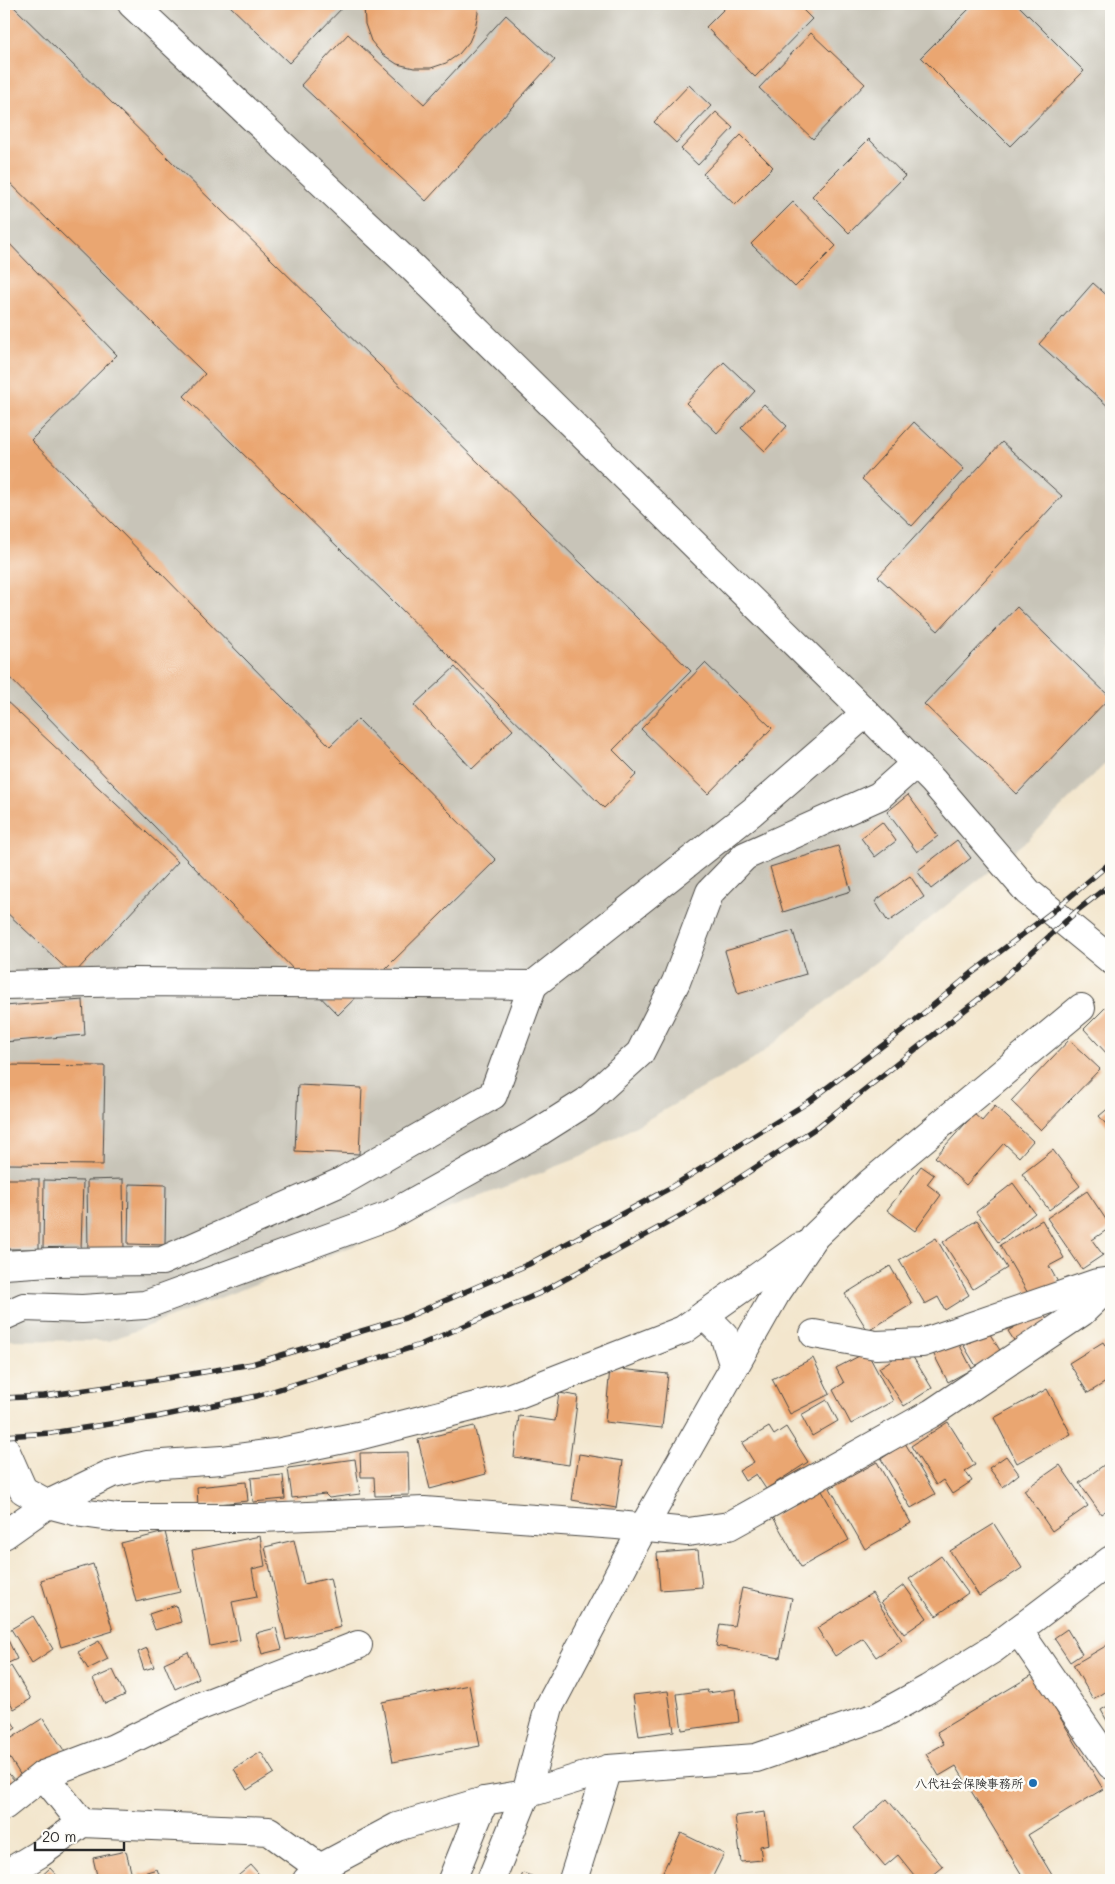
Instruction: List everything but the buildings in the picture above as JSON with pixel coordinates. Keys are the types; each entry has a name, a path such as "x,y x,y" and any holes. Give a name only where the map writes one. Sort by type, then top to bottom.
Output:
{"street":[{"path":"132,4 414,269 866,712 933,781 1028,892 1111,960"},
{"path":"4,1265 50,1262 162,1261 341,1182 493,1094 533,985 752,812 866,712"},
{"path":"4,1316 24,1307 82,1309 145,1306 388,1216 537,1133 586,1102 640,1053 676,982 710,892 745,856 879,796 915,764"},
{"path":"4,985 134,982 533,985"},
{"path":"4,1535 48,1504 110,1474 147,1465 222,1460 281,1452 358,1436 511,1396 683,1330 815,1236 869,1184 1081,1008"},
{"path":"491,1880 526,1794 549,1707 643,1528 775,1295 815,1236"},
{"path":"814,1334 876,1345 922,1343 1097,1283 1111,1283"},
{"path":"4,1447 13,1497 82,1513 118,1518 261,1518 424,1511 688,1532 729,1526 932,1413 1082,1312 1111,1283"},
{"path":"704,1315 724,1336 734,1367"},
{"path":"4,1875 39,1854 82,1823 270,1831 314,1874 397,1827 484,1802 526,1794 608,1769 756,1758 879,1716 993,1649 1111,1560"},
{"path":"1018,1630 1111,1765"},
{"path":"4,1806 43,1775 114,1748 198,1707 358,1645"},
{"path":"573,1880 608,1769"},
{"path":"43,1775 82,1823"},
{"path":"452,1880 484,1802"}],"shaded area":[{"path":"4,4 1111,4 1111,757 1027,841 753,1060 581,1157 109,1341 4,1340"}],"railway":[{"path":"4,1398 44,1396 252,1364 405,1318 529,1264 668,1189 807,1103 907,1027 972,973 1052,912 1111,862"},
{"path":"4,1436 51,1433 156,1417 257,1396 420,1345 540,1293 684,1214 819,1126 995,986 1079,909 1111,884"}],"place":[{"name":"八代社会保険事務所","path":"1033,1783"}]}
